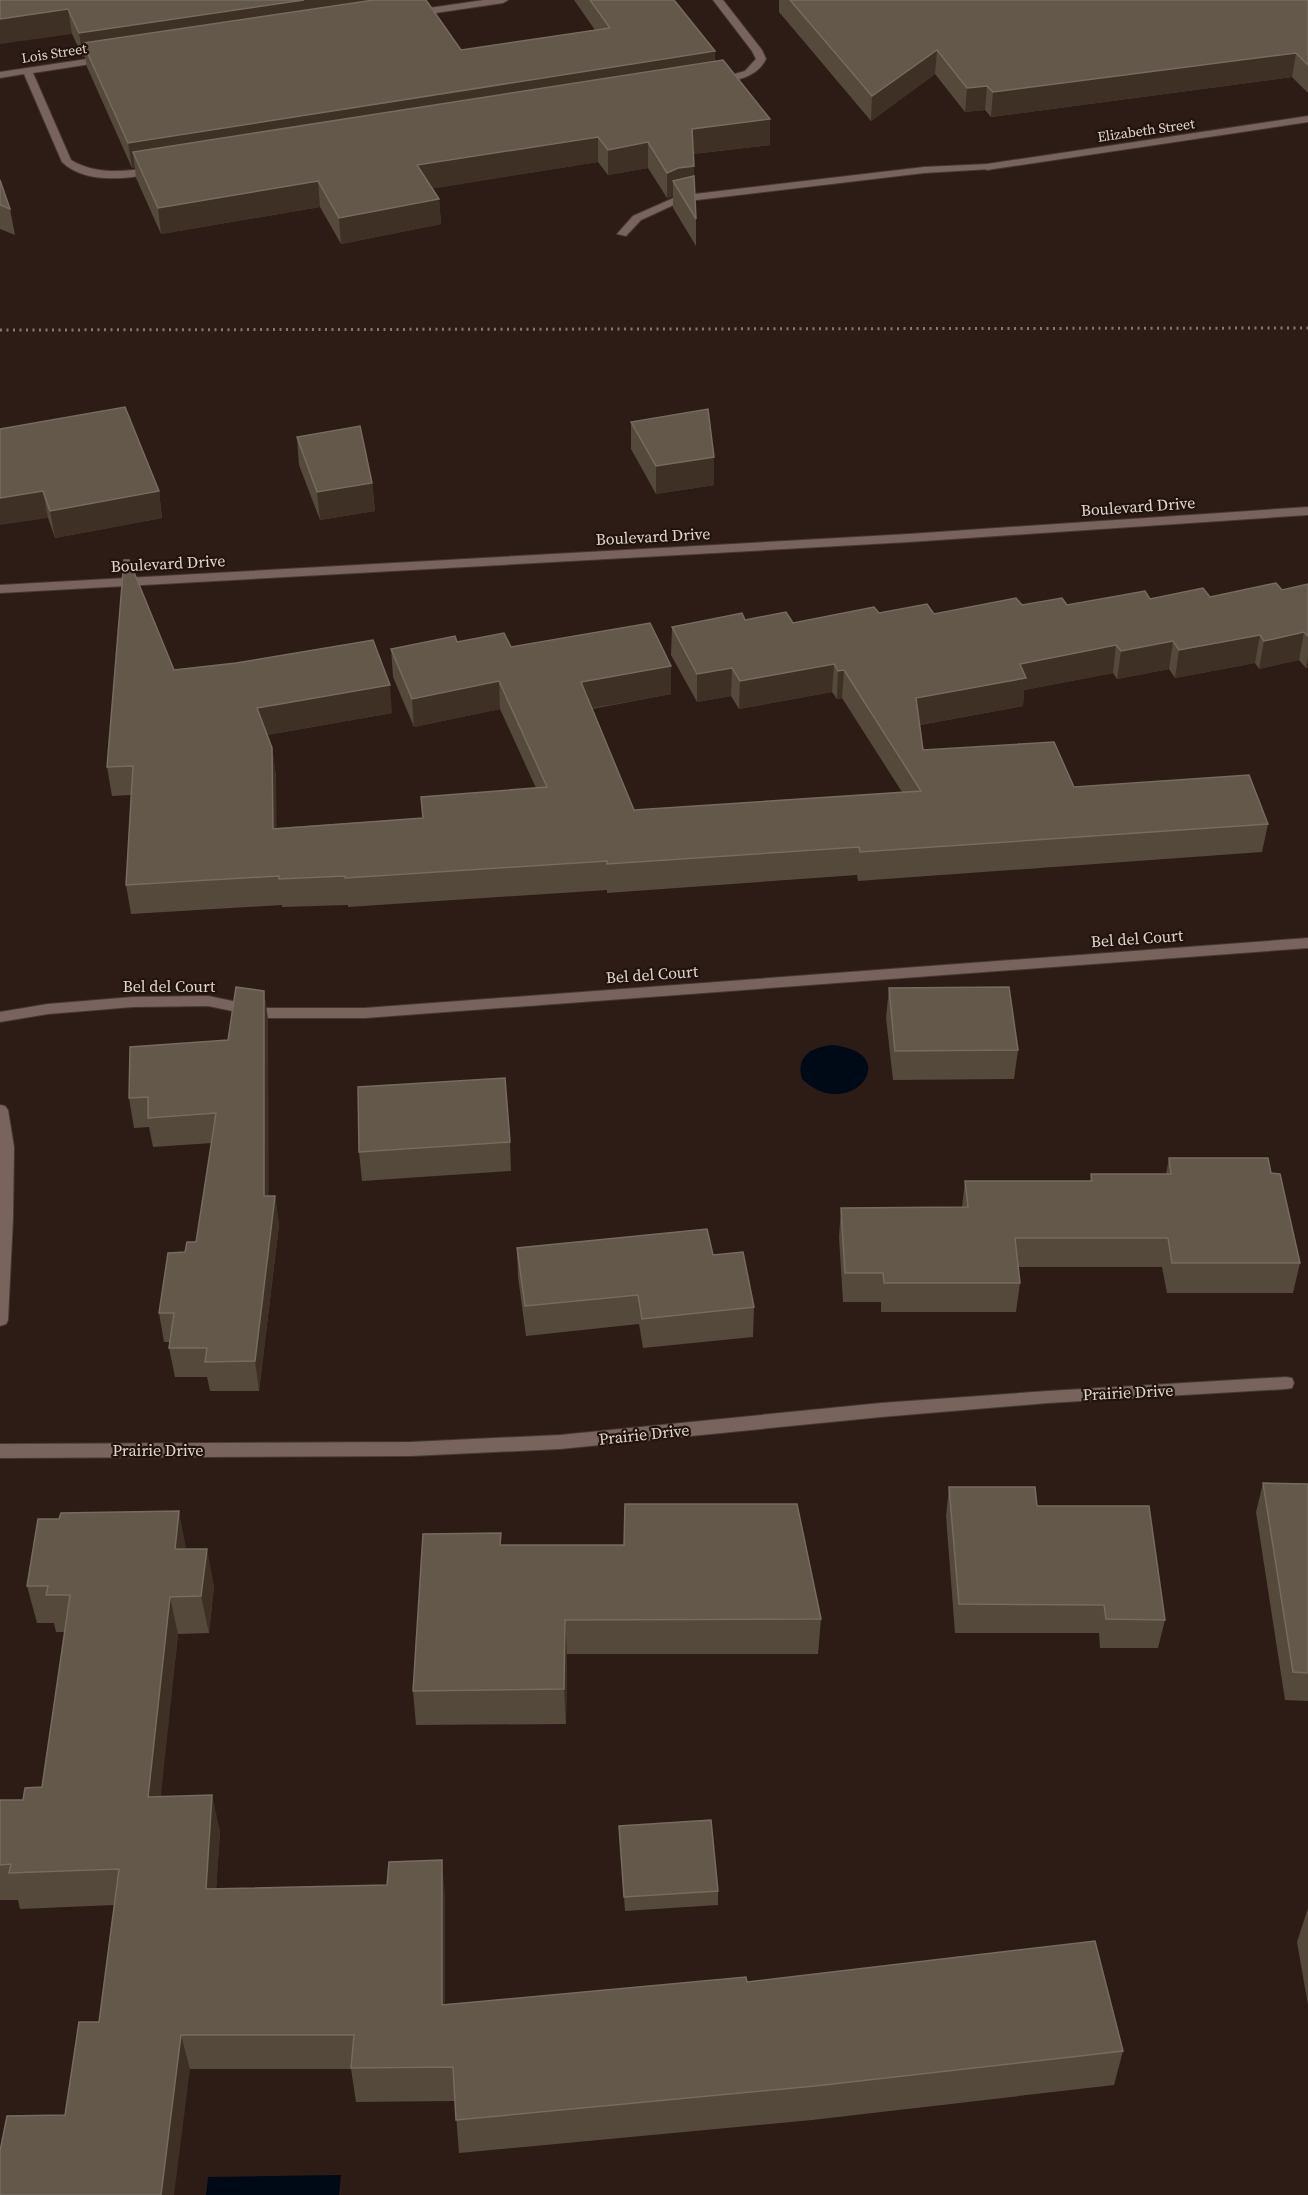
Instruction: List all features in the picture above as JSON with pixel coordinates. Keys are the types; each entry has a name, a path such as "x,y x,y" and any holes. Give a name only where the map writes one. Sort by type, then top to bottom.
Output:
{"street":[{"path":"399,16 503,0"},
{"path":"707,82 751,72 760,64 761,59 757,50 718,0"},
{"name":"Lois Street","path":"0,75 117,57"},
{"path":"27,71 67,162 74,167 103,175 162,169"},
{"name":"Elizabeth Street","path":"622,234 638,218 678,199 924,170 987,168 1308,119"},
{"name":"Boulevard Drive","path":"0,589 909,538 1308,511"},
{"name":"Bel del Court","path":"0,1017 48,1010 154,1002 208,1001 267,1013 366,1013 1308,943"},
{"path":"0,1110 6,1147 0,1320"},
{"name":"Prairie Drive","path":"0,1451 411,1449 560,1442 1048,1396 1286,1383"}],"shaded area":[{"path":"832,1045 854,1050 866,1060 868,1071 863,1082 852,1090 837,1094 820,1091 802,1079 800,1071 807,1054 818,1048"},
{"path":"341,2175 339,2195 206,2195 208,2177"}],"building":[{"path":"0,0 304,0 79,33 68,9 0,19"},
{"path":"374,0 426,0 461,50 610,28 590,0 674,0 715,51 128,143 83,43"},
{"path":"790,0 1308,0 1308,65 1296,53 993,92 987,86 967,88 937,50 872,96"},
{"path":"723,60 770,119 692,129 694,166 678,168 667,173 648,142 608,150 598,137 417,165 439,199 339,218 318,181 158,208 133,152"},
{"path":"694,176 696,219 673,181"},
{"path":"0,180 10,209 0,205"},
{"path":"125,407 159,491 50,511 43,491 0,498 0,429"},
{"path":"708,409 714,457 656,466 631,422"},
{"path":"360,426 372,483 317,492 297,437"},
{"path":"124,560 129,560 174,670 236,663 373,640 390,685 257,708 272,748 273,829 423,818 421,797 547,787 499,681 412,699 391,649 455,636 457,642 504,633 511,647 650,623 671,666 581,682 634,810 921,791 844,670 838,671 834,664 740,681 732,668 697,674 672,627 742,613 745,620 786,612 793,623 874,607 879,613 927,604 934,614 1016,598 1022,605 1062,598 1067,605 1145,591 1150,599 1203,588 1210,597 1276,583 1282,590 1308,584 1308,636 1304,632 1264,641 1260,635 1179,650 1173,641 1121,651 1116,645 1020,664 1026,678 916,698 923,750 1054,742 1074,787 1249,775 1268,824 860,852 859,847 345,878 345,876 279,879 279,876 126,885 133,766 107,767"},
{"path":"236,987 264,991 264,1196 275,1196 255,1361 205,1362 207,1348 169,1348 174,1313 159,1313 168,1253 185,1252 187,1242 196,1242 216,1113 148,1118 148,1097 129,1098 130,1047 228,1040"},
{"path":"1009,987 1018,1050 895,1051 889,988"},
{"path":"505,1078 510,1142 359,1152 358,1087"},
{"path":"1169,1158 1268,1158 1271,1173 1280,1174 1300,1263 1172,1263 1168,1238 1015,1238 1020,1283 884,1283 883,1273 845,1273 841,1208 968,1207 965,1181 1092,1181 1091,1174 1171,1174"},
{"path":"707,1229 713,1255 743,1252 754,1307 642,1319 638,1295 525,1306 517,1248"},
{"path":"1263,1483 1308,1484 1308,1673 1293,1672"},
{"path":"949,1487 1035,1487 1037,1506 1149,1506 1165,1620 1106,1619 1104,1605 959,1604"},
{"path":"625,1504 797,1504 821,1619 565,1620 564,1689 413,1691 423,1534 501,1533 500,1545 624,1545"},
{"path":"179,1511 175,1549 207,1549 201,1596 170,1597 148,1797 212,1795 206,1889 387,1885 389,1862 442,1860 442,2005 746,1977 747,1982 1095,1941 1123,2051 815,2086 456,2120 453,2067 351,2068 354,2035 181,2035 161,2195 0,2195 0,2151 7,2116 65,2115 79,2022 99,2022 119,1869 9,1873 11,1864 0,1865 0,1800 23,1800 25,1788 42,1787 70,1595 46,1595 48,1586 27,1586 38,1519 59,1519 61,1513"},
{"path":"711,1820 718,1891 624,1897 619,1826"}],"railway":[{"path":"0,330 1308,328"}]}
